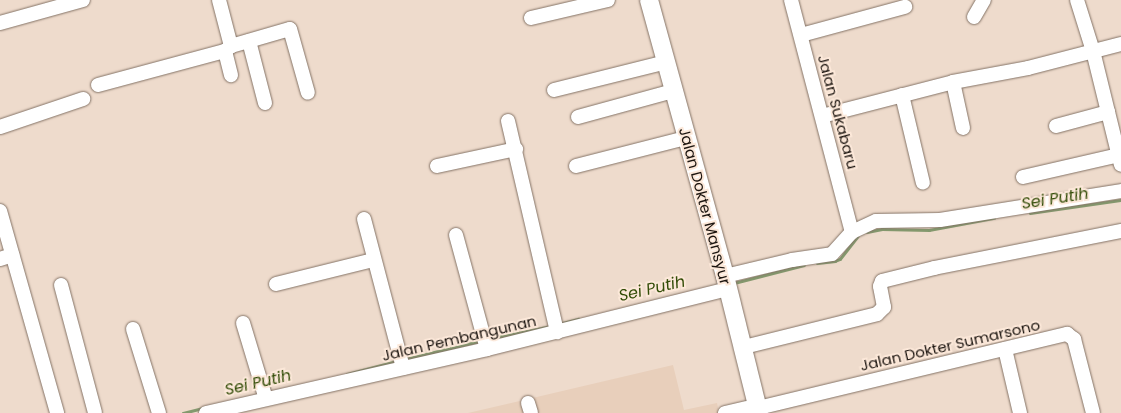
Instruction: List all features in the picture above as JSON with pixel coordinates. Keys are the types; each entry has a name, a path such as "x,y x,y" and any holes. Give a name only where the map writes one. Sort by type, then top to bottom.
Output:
{"main road":[{"name":"Jalan Dokter Mansyur","path":"640,0 678,140 722,285 744,347 752,410"},
{"name":"Jalan Dokter Mansyur","path":"649,0 752,410"}],"street":[{"path":"0,23 83,0"},
{"path":"219,0 231,75"},
{"path":"531,18 608,0"},
{"name":"Jalan Sukabaru","path":"790,0 801,35 852,232"},
{"path":"974,17 984,0"},
{"path":"1023,177 1120,160 1093,51 1077,0"},
{"path":"801,35 905,7"},
{"path":"98,85 291,30 308,93"},
{"path":"249,41 265,103"},
{"path":"822,116 953,82 1028,68 1121,44"},
{"path":"554,90 658,64"},
{"path":"953,82 963,128"},
{"path":"578,117 666,93"},
{"path":"902,96 923,183"},
{"path":"0,127 83,99"},
{"path":"1056,126 1108,112"},
{"path":"508,121 556,327"},
{"path":"576,166 678,140"},
{"path":"437,166 516,149"},
{"path":"852,232 876,221 940,220 1121,191"},
{"path":"0,211 6,257 57,413"},
{"path":"364,219 373,260 402,363"},
{"path":"744,347 877,314 884,307 880,284 883,281 970,261 1121,231"},
{"name":"Jalan Pembangunan","path":"206,413 265,396 556,327 722,285 792,260 832,254 852,232"},
{"path":"456,235 486,343"},
{"path":"276,284 373,260"},
{"path":"61,285 95,413"},
{"path":"243,323 265,396"},
{"path":"133,329 159,413"},
{"name":"Jalan Dokter Sumarsono","path":"725,413 752,410 1070,334 1074,340 1093,413"},
{"path":"1005,349 1020,413"}],"shaded area":[{"path":"673,365 684,410 717,403 719,413 468,413"}],"waterway":[{"name":"Sei Putih","path":"1030,213 1121,200"},
{"name":"Sei Putih","path":"867,232 882,229 929,230 994,218"},
{"name":"Sei Putih","path":"817,263 840,259 857,237"},
{"name":"Sei Putih","path":"734,283 804,265"},
{"name":"Sei Putih","path":"559,324 578,319"},
{"name":"Sei Putih","path":"488,339 551,326"},
{"name":"Sei Putih","path":"405,359 480,341"},
{"name":"Sei Putih","path":"347,374 397,361"},
{"name":"Sei Putih","path":"183,413 203,408"}]}
